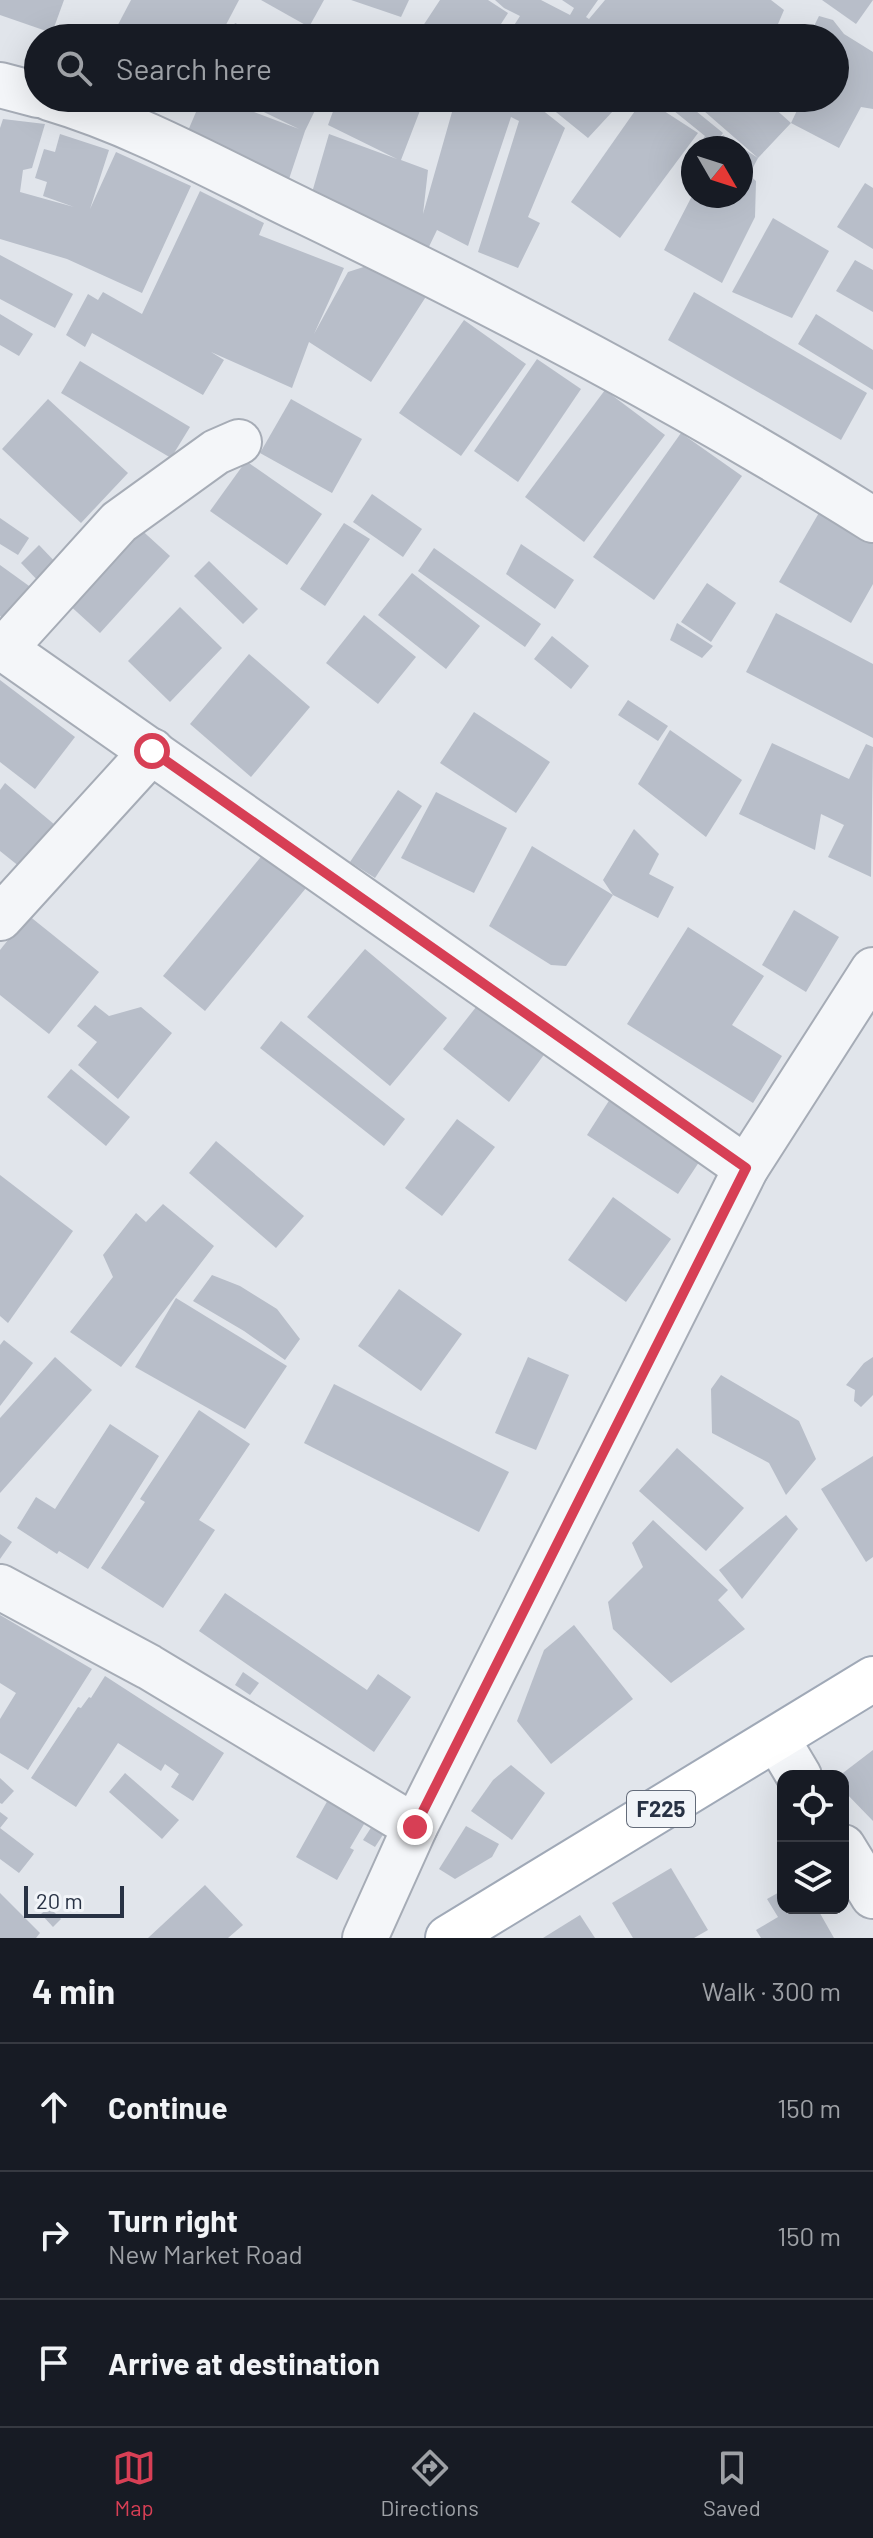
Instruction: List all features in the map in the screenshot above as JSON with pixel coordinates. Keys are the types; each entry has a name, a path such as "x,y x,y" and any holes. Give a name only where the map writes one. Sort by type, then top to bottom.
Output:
{"main road":[{"name":"F225","path":"448,1938 873,1679"}],"street":[{"path":"0,85 24,91"},
{"path":"91,112 449,281 773,457 873,520"},
{"path":"239,442 216,452 119,522 2,648 746,1168"},
{"path":"0,918 152,751"},
{"path":"365,1938 415,1827 746,1168 873,970"},
{"path":"0,1587 149,1667 415,1827"},
{"path":"777,1739 795,1770"},
{"path":"849,1857 873,1896"}],"building":[{"path":"0,0 64,0 55,24 26,24 0,15"},
{"path":"131,0 239,0 226,24 118,24"},
{"path":"261,0 324,0 311,24 304,24"},
{"path":"351,0 409,0 401,17"},
{"path":"440,0 488,0 508,13 501,24 424,24"},
{"path":"495,0 541,0 570,15 574,8 562,0 598,0 586,17 589,19 605,0 771,0 784,10 778,24 515,24 520,16"},
{"path":"822,0 873,0 856,24"},
{"path":"819,16 836,24 815,24"},
{"path":"849,37 873,52 873,109 861,107 839,148 791,123 796,112 849,112"},
{"path":"196,112 254,112 299,129 264,112 314,112 287,185 184,140"},
{"path":"333,112 419,112 401,160 428,170 423,214 452,112 545,112 565,128 528,217 540,223 518,268 478,252 519,121 511,117 468,246 437,230 425,255 311,196 329,134 397,159 328,125"},
{"path":"556,112 612,112 588,138"},
{"path":"634,112 666,112 698,133 696,136 681,136 681,156 620,238 571,202"},
{"path":"675,112 697,112 723,133 721,136 705,136"},
{"path":"705,112 779,112 791,123 758,158 753,154 753,136 733,136"},
{"path":"3,119 45,124 32,168 23,170 20,192 74,207 43,196 47,182 35,178 44,149 55,152 60,134 109,150 90,209 116,152 191,186 142,293 67,259 0,239 0,128"},
{"path":"753,178 756,181 755,217 722,283 664,250 686,208 753,208"},
{"path":"865,183 873,188 873,249 837,227"},
{"path":"200,191 264,223 259,235 344,268 314,334 348,272 376,263 427,295 371,382 309,342 292,388 211,352 224,360 203,395 92,333 85,347 66,335 88,294 98,300 103,292 142,314"},
{"path":"773,218 829,251 792,318 732,292"},
{"path":"0,255 73,294 55,328 0,299"},
{"path":"855,260 873,270 873,312 836,291"},
{"path":"694,292 867,393 841,440 668,340"},
{"path":"0,314 33,334 19,356 0,345"},
{"path":"816,314 873,350 873,390 798,344"},
{"path":"464,320 526,364 461,456 399,413"},
{"path":"537,359 581,389 518,482 474,451"},
{"path":"80,361 190,427 171,458 61,393"},
{"path":"605,390 665,435 584,542 525,497"},
{"path":"48,399 128,473 81,523 2,449"},
{"path":"291,399 362,439 332,493 260,453"},
{"path":"681,433 742,476 654,600 593,557"},
{"path":"246,461 322,514 287,565 210,511"},
{"path":"372,494 422,529 403,557 353,522"},
{"path":"820,511 873,541 873,584 851,623 779,582"},
{"path":"0,518 29,538 18,555 0,544"},
{"path":"344,523 370,539 325,606 300,589"},
{"path":"136,525 170,556 100,633 66,602"},
{"path":"521,544 574,580 555,609 506,574"},
{"path":"39,545 60,567 42,585 21,563"},
{"path":"434,548 541,624 525,647 418,571"},
{"path":"209,561 258,609 243,624 194,576"},
{"path":"0,565 36,591 11,624 0,616"},
{"path":"412,573 480,626 446,669 378,615"},
{"path":"707,583 736,603 711,642 681,622"},
{"path":"180,607 222,648 170,702 128,661"},
{"path":"776,613 873,664 873,738 746,672"},
{"path":"364,615 416,657 378,704 326,663"},
{"path":"677,623 713,646 702,658 670,640"},
{"path":"552,636 589,666 571,689 534,659"},
{"path":"249,654 310,707 251,777 190,724"},
{"path":"0,680 75,737 35,789 0,762"},
{"path":"628,700 668,726 658,741 618,715"},
{"path":"474,712 550,762 516,813 440,763"},
{"path":"670,730 742,780 706,837 638,784"},
{"path":"772,743 849,779 866,744 873,747 871,877 828,857 844,825 821,814 815,850 739,814"},
{"path":"5,783 55,825 20,867 0,851 0,790"},
{"path":"398,790 422,806 375,878 350,862"},
{"path":"436,792 507,828 474,893 401,858"},
{"path":"634,829 659,854 649,874 674,887 658,918 613,895 603,880"},
{"path":"532,846 613,895 566,966 551,965 489,926"},
{"path":"264,853 306,888 205,1011 163,976"},
{"path":"794,910 839,937 806,992 762,965"},
{"path":"28,915 99,972 49,1034 0,995 0,950"},
{"path":"688,927 764,976 732,1025 782,1056 753,1103 627,1024"},
{"path":"365,949 447,1018 390,1086 307,1017"},
{"path":"480,1002 546,1052 509,1102 443,1049"},
{"path":"95,1005 109,1016 141,1007 172,1033 118,1099 78,1065 97,1042 77,1026"},
{"path":"281,1021 405,1119 384,1146 260,1048"},
{"path":"71,1069 130,1117 106,1146 47,1097"},
{"path":"612,1096 703,1156 678,1194 587,1135"},
{"path":"457,1119 495,1147 442,1216 405,1188"},
{"path":"216,1141 304,1216 276,1248 189,1173"},
{"path":"0,1175 73,1231 8,1323 0,1316"},
{"path":"613,1197 671,1239 626,1302 568,1260"},
{"path":"163,1204 214,1246 121,1367 70,1332 113,1277 103,1255 136,1213 146,1222"},
{"path":"212,1275 240,1286 277,1309 300,1339 285,1360 193,1301"},
{"path":"399,1289 462,1334 421,1391 358,1346"},
{"path":"176,1298 287,1366 245,1429 135,1367"},
{"path":"4,1340 33,1363 0,1406 0,1345"},
{"path":"55,1357 92,1390 0,1493 0,1418"},
{"path":"528,1357 569,1375 536,1450 495,1433"},
{"path":"873,1357 873,1395 861,1407 854,1401 855,1390 846,1385"},
{"path":"721,1375 799,1421 816,1459 786,1495 769,1463 712,1433 711,1389"},
{"path":"334,1384 509,1472 479,1532 304,1443"},
{"path":"199,1410 250,1444 199,1520 215,1530 163,1608 101,1568 145,1502 140,1499"},
{"path":"110,1424 159,1456 88,1569 59,1551 57,1554 17,1528 36,1497 55,1509"},
{"path":"677,1448 744,1508 706,1551 639,1491"},
{"path":"873,1456 873,1557 866,1562 821,1489"},
{"path":"786,1515 798,1529 742,1599 719,1570"},
{"path":"653,1520 728,1590 718,1600 745,1629 671,1683 613,1629 608,1602 643,1567 632,1543"},
{"path":"0,1534 12,1542 0,1559"},
{"path":"225,1593 367,1690 378,1674 411,1697 374,1752 199,1631"},
{"path":"0,1615 92,1669 28,1770 0,1753 0,1719 16,1693 0,1683"},
{"path":"574,1625 633,1699 551,1764 517,1721 544,1650"},
{"path":"243,1672 259,1683 250,1695 235,1685"},
{"path":"105,1676 224,1753 193,1801 171,1787 179,1774 165,1764 161,1771 118,1743 76,1807 31,1778 78,1707 81,1708 91,1698"},
{"path":"873,1750 873,1821 849,1796 847,1770"},
{"path":"511,1765 545,1793 512,1840 471,1811 493,1780"},
{"path":"125,1773 179,1820 162,1839 109,1792"},
{"path":"0,1778 14,1791 2,1804 0,1803"},
{"path":"329,1798 367,1819 350,1848 354,1850 337,1880 296,1857"},
{"path":"0,1812 8,1818 0,1828"},
{"path":"376,1820 388,1827 375,1847 363,1840"},
{"path":"466,1826 499,1844 492,1857 455,1879 439,1869"},
{"path":"0,1828 34,1854 19,1873 0,1859"},
{"path":"671,1868 708,1930 694,1938 633,1938 612,1903"},
{"path":"205,1885 243,1925 228,1938 148,1938"},
{"path":"0,1893 40,1933 36,1938 0,1938"},
{"path":"777,1893 777,1914 820,1914 834,1938 761,1938 756,1930 778,1917 767,1899"},
{"path":"49,1907 61,1919 53,1927 41,1914"},
{"path":"580,1915 595,1938 543,1938"}],"route":[{"path":"152,751 746,1168 415,1827"}]}
